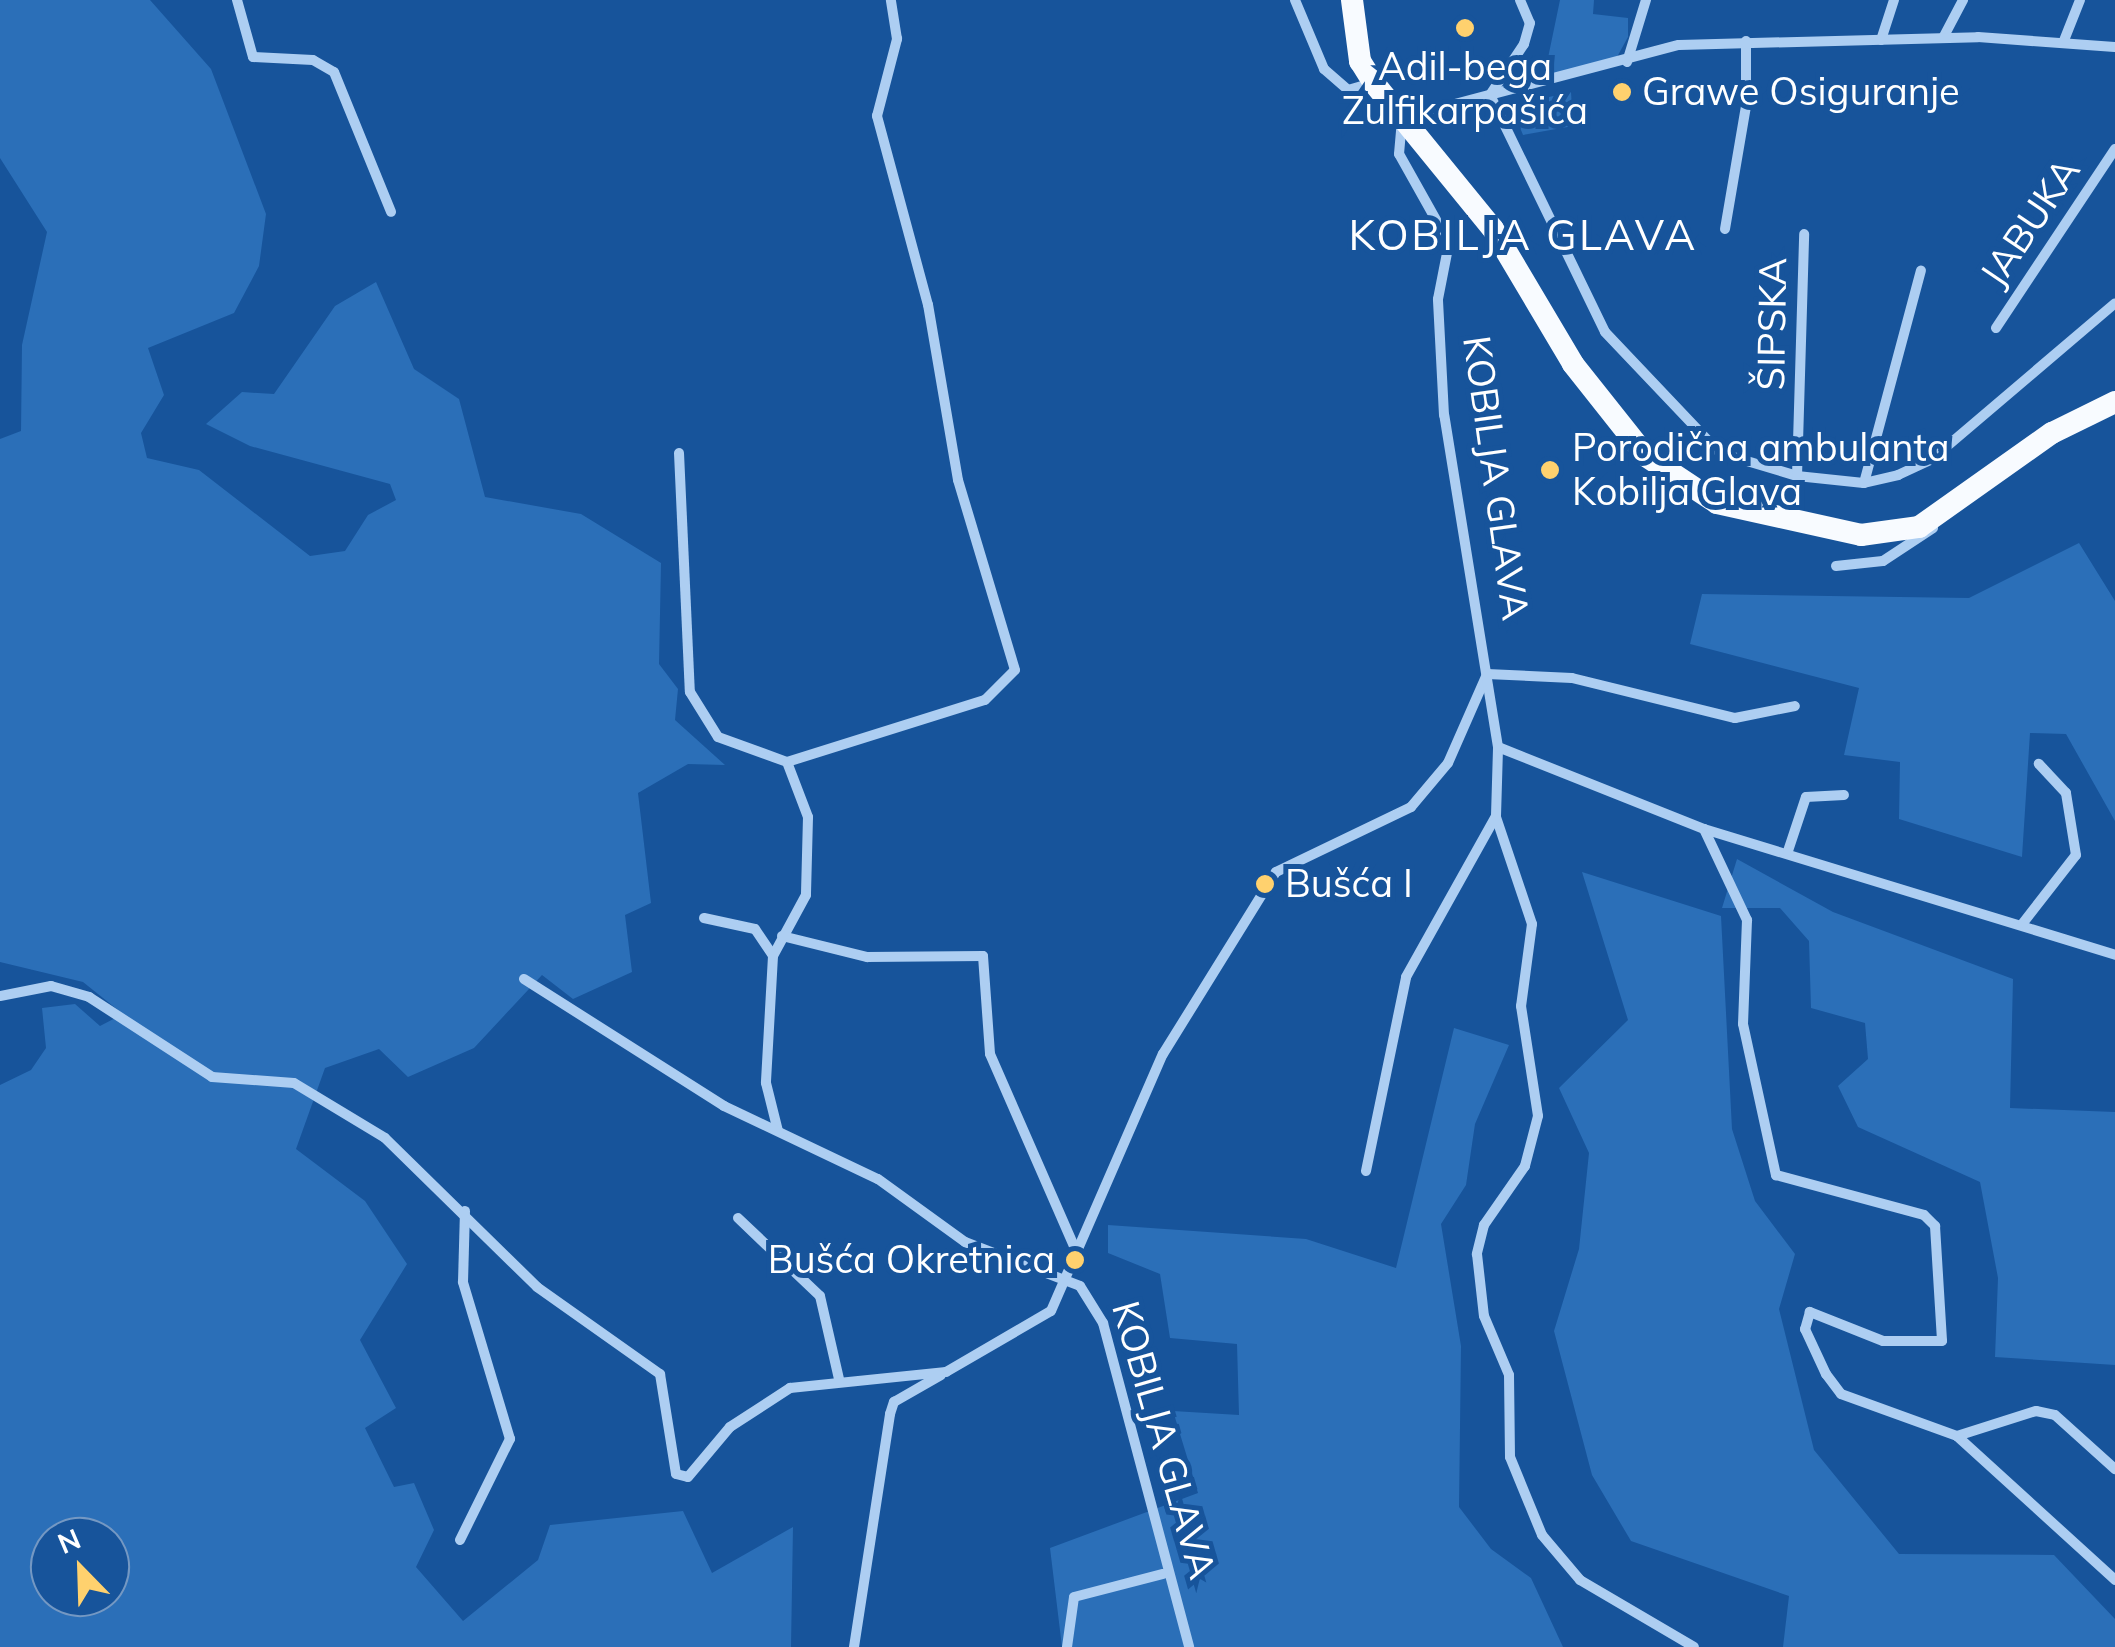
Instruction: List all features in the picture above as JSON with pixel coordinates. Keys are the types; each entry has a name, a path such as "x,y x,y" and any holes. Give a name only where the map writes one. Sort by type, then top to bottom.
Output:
{"main road":[{"path":"1352,0 1360,61 1402,118"},
{"name":"KOBILJA GLAVA","path":"1402,118 1493,229 1572,364 1646,456 1717,503 1761,516 1861,535 1930,523"},
{"path":"1930,523 2052,433 2115,402"}],"street":[{"path":"237,0 253,58 313,60 334,72 391,212"},
{"path":"679,453 690,692 718,737 787,762 985,700 1015,670 958,480 928,305 878,116 898,39 891,0"},
{"path":"1295,0 1324,69 1348,90 1373,82"},
{"path":"1490,95 1524,44 1523,4 1535,0"},
{"path":"1627,62 1646,0"},
{"path":"1881,40 1894,0"},
{"path":"1942,38 1963,0"},
{"path":"2063,43 2080,0"},
{"path":"1402,118 1679,46 1942,38 2115,47"},
{"path":"1725,229 1746,106 1746,41"},
{"path":"1490,95 1606,332 1635,373 1720,452 1797,476 1864,483 1932,459 2115,303"},
{"name":"KOBILJA GLAVA","path":"1402,118 1398,154 1449,243 1438,299 1444,415 1498,747 1496,816 1532,924 1521,1006 1538,1116 1525,1166 1484,1224 1477,1254 1484,1316 1509,1375 1510,1457 1542,1535 1580,1580 1694,1647"},
{"name":"JABUKA","path":"1996,328 2115,149"},
{"name":"ŠIPSKA","path":"1797,476 1804,234"},
{"path":"1864,483 1922,272"},
{"path":"1836,566 1906,551 1930,523"},
{"name":"KOBILJA GLAVA","path":"1487,674 1572,678 1734,718 1795,706"},
{"name":"KOBILJA GLAVA","path":"1189,1647 1163,1574 1104,1323 1071,1279 1163,1054 1276,872 1411,807 1448,763 1487,674"},
{"path":"1498,747 1704,829 1788,851 1859,881 1911,886 2115,955"},
{"path":"778,1131 766,1083 774,956 806,895 808,817 787,762"},
{"path":"2023,923 2076,855 2066,793 2039,764"},
{"path":"1788,851 1806,797 1844,795"},
{"name":"KOBILJA GLAVA","path":"1366,1171 1406,977 1496,816"},
{"path":"1704,829 1747,920 1744,1024 1776,1175 1924,1214 1936,1226 1942,1341 1883,1341 1817,1312 1805,1316 1804,1329 1840,1394 1957,1436 2115,1580"},
{"path":"704,918 755,929 774,956"},
{"name":"KOBILJA GLAVA","path":"782,936 867,957 983,956 990,1054 1079,1258"},
{"path":"524,979 778,1131 878,1180 965,1242 1071,1279 1051,1311 894,1402 854,1647"},
{"path":"0,996 52,986 89,997 212,1077 294,1083 385,1138 465,1211 538,1288 660,1374 680,1478 770,1398 840,1378 946,1372"},
{"path":"460,1540 510,1439 463,1282 465,1211"},
{"path":"738,1218 820,1296 840,1378"},
{"path":"1957,1436 2036,1411 2055,1415 2092,1439 2115,1468"},
{"path":"1067,1647 1074,1597 1163,1574"}],"shaded area":[{"path":"0,0 150,0 211,69 266,214 259,266 234,313 148,348 164,395 141,433 147,458 199,470 310,556 345,551 368,515 396,500 390,484 250,446 206,424 242,392 274,394 335,306 376,282 414,369 459,399 485,497 581,514 661,563 659,664 678,689 675,720 725,765 688,764 638,793 651,903 625,915 632,972 573,999 542,975 474,1048 408,1077 379,1049 325,1068 296,1149 365,1201 407,1264 360,1340 396,1408 365,1428 394,1487 414,1483 434,1530 416,1567 463,1621 538,1560 550,1525 683,1511 712,1573 793,1527 791,1647 0,1647 0,1085 31,1070 46,1048 42,1008 75,1004 100,1026 123,1014 83,982 0,962 0,439 21,431 22,345 47,232 0,158"},
{"path":"1560,0 1594,0 1593,14 1628,18 1628,37 1617,57 1543,82"},
{"path":"1571,92 1573,126 1523,135 1519,125 1547,119 1549,97"},
{"path":"2079,543 2115,601 2115,821 2066,734 2030,733 2022,857 1899,819 1900,762 1844,755 1859,688 1690,644 1702,594 1969,598"},
{"path":"1737,859 1833,912 2013,979 2010,1108 2115,1112 2115,1365 1995,1357 1998,1278 1980,1182 1858,1127 1838,1086 1868,1059 1865,1023 1811,1008 1809,941 1780,908 1722,908"},
{"path":"1582,872 1721,916 1732,1129 1755,1201 1795,1254 1779,1309 1814,1450 1899,1554 2054,1555 2115,1619 2115,1647 1783,1647 1789,1596 1631,1541 1592,1475 1554,1331 1579,1249 1589,1153 1559,1088 1628,1020"},
{"path":"1454,1028 1509,1045 1475,1124 1466,1185 1441,1224 1461,1346 1459,1507 1491,1549 1531,1578 1563,1647 1062,1647 1050,1548 1198,1493 1173,1411 1239,1415 1237,1344 1170,1338 1160,1274 1108,1253 1108,1225 1306,1239 1396,1268"}],"place":[{"name":"Adil-bega Zulfikarpašića","path":"1465,28"},
{"name":"Grawe Osiguranje","path":"1622,92"},
{"name":"Porodična ambulanta Kobilja Glava","path":"1550,470"},
{"name":"Bušća I","path":"1265,884"},
{"name":"Bušća Okretnica","path":"1075,1260"}],"district":[{"name":"KOBILJA GLAVA","path":"1523,235"}]}
